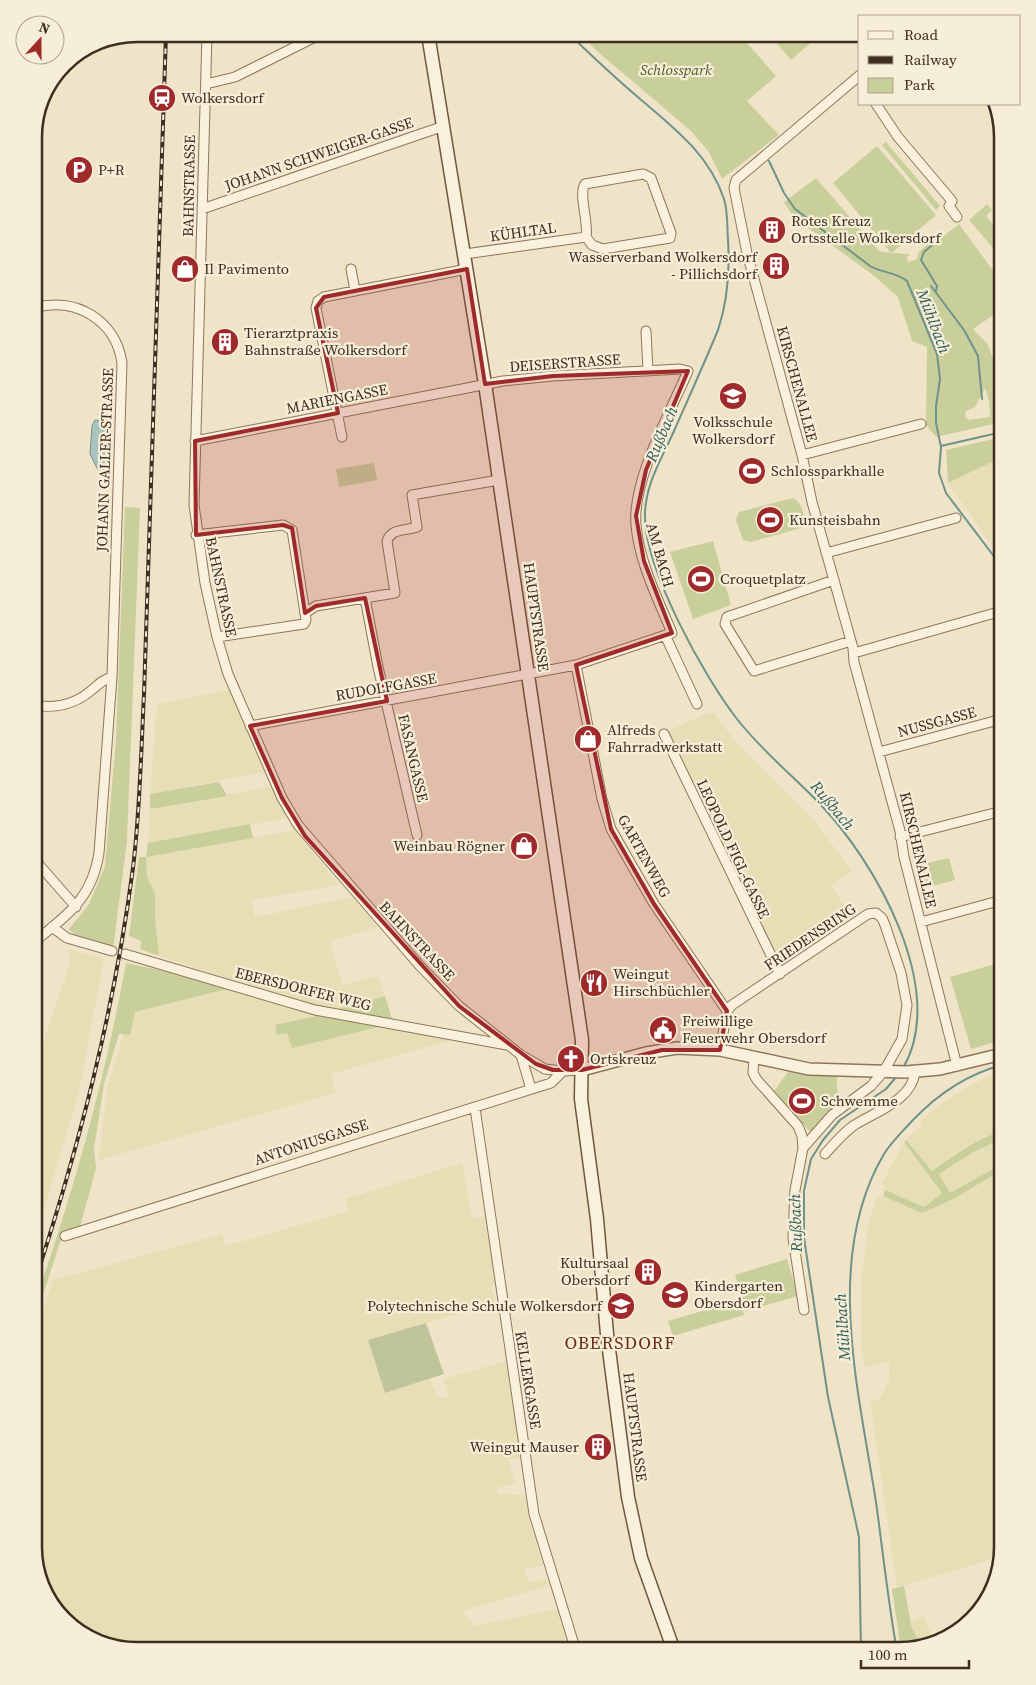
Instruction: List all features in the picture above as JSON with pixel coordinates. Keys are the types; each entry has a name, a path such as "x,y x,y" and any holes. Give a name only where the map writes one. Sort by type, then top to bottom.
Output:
{"main road":[{"name":"HAUPTSTRASSE","path":"430,43 452,168 582,1040 581,1099 596,1219 607,1334 628,1497 641,1558 671,1642"}],"street":[{"name":"BAHNSTRASSE","path":"207,43 194,505 196,535 217,637 230,680 282,798 305,836 426,973 459,1006 521,1055 545,1068 581,1075"},
{"path":"206,84 235,77 303,43"},
{"name":"KIRSCHENALLEE","path":"858,80 736,180 734,188 748,253 802,455 812,502 851,641 854,662 879,752 957,1066"},
{"path":"877,105 898,137 952,201 949,206 957,217"},
{"name":"JOHANN SCHWEIGER-GASSE","path":"202,209 444,126"},
{"path":"643,174 651,178 672,239 603,249 592,245 586,237 588,228 582,191 585,184 643,174"},
{"name":"KÜHLTAL","path":"465,254 586,237"},
{"path":"351,269 355,291"},
{"path":"342,437 316,308 318,301 324,297 467,270"},
{"name":"JOHANN GALLER-STRASSE","path":"42,935 76,908 89,888 99,853 112,677 120,355 112,333 98,319 85,312 60,305 43,307"},
{"path":"646,331 648,371"},
{"name":"DEISERSTRASSE","path":"485,384 553,376 680,369 688,371"},
{"name":"AM BACH","path":"688,371 646,470 638,496 636,516 638,540 644,561 668,634 697,704"},
{"name":"MARIENGASSE","path":"195,441 485,384"},
{"path":"802,455 921,424"},
{"path":"305,613 316,606 395,593 387,541 389,535 394,532 417,527 412,496 499,480"},
{"path":"826,553 956,518"},
{"path":"196,535 283,524 292,530 306,620 304,624 217,637"},
{"path":"834,580 727,617 725,624 754,671 851,641"},
{"name":"FASANGASSE","path":"365,598 386,701 417,835"},
{"path":"854,653 994,613"},
{"name":"RUDOLFGASSE","path":"250,726 576,666 668,634"},
{"name":"GARTENWEG","path":"576,666 602,799 611,829 654,904 727,1010"},
{"path":"43,706 53,707 73,702 84,696 102,680 112,677"},
{"name":"NUSSGASSE","path":"879,752 994,721"},
{"name":"LEOPOLD FIGL-GASSE","path":"664,734 780,974"},
{"path":"900,837 994,813"},
{"path":"42,869 76,908"},
{"path":"921,922 994,902"},
{"name":"FRIEDENSRING","path":"727,1010 873,912 879,915 896,952 907,1005 902,1039 887,1072"},
{"path":"52,927 67,938 112,951"},
{"name":"EBERSDORFER WEG","path":"125,954 315,1010 507,1045"},
{"path":"720,1050 727,1010"},
{"path":"581,1075 662,1050 692,1047 720,1050 809,1069 887,1072 910,1072 957,1066 994,1056"},
{"path":"521,1055 531,1089"},
{"path":"754,1058 753,1073 798,1126 803,1148 795,1190 793,1238 804,1310"},
{"name":"ANTONIUSGASSE","path":"65,1236 551,1083 563,1071"},
{"path":"803,1148 832,1115 887,1072"},
{"path":"825,1154 852,1126 902,1095 911,1084 910,1072"},
{"name":"KELLERGASSE","path":"475,1108 534,1514 573,1642"}],"highlighted area":[{"path":"467,269 485,384 553,376 688,371 646,470 636,516 644,561 672,633 576,665 611,829 654,904 727,1011 720,1050 662,1050 582,1070 553,1070 536,1064 459,1006 305,836 282,798 250,726 387,701 365,598 316,606 305,613 292,528 283,525 196,535 195,441 338,413 316,308 324,297"}],"shaded area":[{"path":"994,461 994,549 948,483"},
{"path":"230,690 265,772 150,794 157,704"},
{"path":"708,713 714,713 739,746 813,819 852,871 831,886 853,918 780,966 666,732"},
{"path":"273,786 289,818 148,843 150,809"},
{"path":"295,830 339,885 251,900 255,917 352,897 378,927 330,941 342,985 378,976 385,996 335,1010 292,999 159,956 155,918 155,894 147,877 146,857"},
{"path":"68,949 104,959 79,1092 42,1215 42,1045 70,964"},
{"path":"231,988 322,1015 287,1033 382,1026 452,1040 331,1074 336,1093 99,1160 107,1088 123,1035 130,1035 135,1012"},
{"path":"994,1074 994,1134 965,1147 932,1171 906,1140 920,1127 922,1119 945,1101 974,1083"},
{"path":"904,1142 942,1193 924,1207 885,1190 886,1187 881,1185"},
{"path":"994,1143 993,1557 976,1564 897,1588 870,1401 879,1399 889,1381 889,1361 865,1368 862,1352 861,1281 868,1226 876,1197 882,1198 883,1196 922,1213 953,1199 938,1174 973,1152"},
{"path":"462,1163 472,1218 488,1216 498,1284 492,1285 495,1303 368,1340 385,1393 430,1379 438,1398 449,1396 444,1379 506,1361 522,1457 508,1460 515,1483 497,1488 498,1494 525,1495 530,1524 543,1565 524,1570 529,1582 546,1579 549,1586 462,1611 474,1626 558,1609 568,1642 131,1642 119,1641 96,1633 75,1619 66,1610 52,1589 44,1566 42,1547 42,1311 53,1280 222,1234 225,1246 349,1211 345,1199"},
{"path":"923,1616 932,1636 919,1640 912,1629 911,1621"}],"green space":[{"name":"Schlosspark","path":"589,43 747,43 776,76 747,101 779,135 722,179 709,152 691,131"},
{"path":"777,43 811,43 791,60"},
{"path":"886,142 940,206 936,210 882,145"},
{"path":"877,146 936,215 892,253 910,254 907,257 908,262 916,260 919,252 929,243 931,246 959,224 994,272 994,315 973,329 988,345 994,362 994,424 936,437 926,425 927,347 912,341 898,297 873,275 793,217 784,202 816,178 879,251 891,253 833,183","holes":["985,388 989,401 990,417 969,420 965,416 966,411 975,407"]},
{"path":"987,204 992,210 986,216 994,226 994,249 969,220"},
{"path":"994,439 994,461 948,483 946,450"},
{"path":"374,463 377,480 339,487 336,469"},
{"name":"Kunsteisbahn","path":"793,498 799,503 803,511 804,520 801,528 751,542 743,540 736,520 739,512"},
{"path":"125,507 140,508 127,841 113,949 74,935 69,929 89,904 105,866 116,739"},
{"name":"Croquetplatz","path":"713,541 731,605 693,619 670,552"},
{"path":"219,782 227,796 150,809 150,794"},
{"path":"250,824 253,838 146,857 148,843"},
{"path":"139,857 146,857 147,877 155,894 155,918 159,956 140,949 141,941 129,936"},
{"path":"949,858 955,880 921,889 915,866"},
{"path":"126,963 183,975 231,988 135,1012 130,1035 119,1034 104,1084 94,1149 96,1168 80,1227 63,1233 42,1298 42,1280 87,1136 118,1007"},
{"path":"994,964 994,1042 971,1049 950,977"},
{"path":"385,996 393,1022 335,1010"},
{"path":"322,1015 382,1026 292,1048 287,1033 277,1035 275,1025"},
{"name":"Schwemme","path":"788,1072 837,1076 837,1090 842,1102 811,1133 774,1091"},
{"path":"994,1133 994,1143 973,1152 939,1174 950,1193 994,1168 994,1175 953,1199 922,1213 883,1196 885,1190 924,1207 942,1193 904,1142 906,1140 932,1171 957,1153"},
{"path":"787,1259 798,1296 746,1311 735,1275"},
{"path":"740,1300 744,1315 673,1336 668,1321"},
{"path":"426,1323 444,1374 385,1393 368,1340"},
{"path":"904,1586 912,1629 919,1640 900,1642 892,1589"}],"water":[{"path":"95,420 103,421 108,427 107,437 110,459 104,470 98,470 90,454 92,426"}],"waterway":[{"name":"Rußbach","path":"578,43 689,143 709,168 724,199 727,214 729,263 728,286 724,308 713,343 659,462 647,495 645,518 648,540 655,566 679,623 724,700 756,741 819,803 841,828 882,892 899,928 911,965 917,1002 915,1037 903,1068"},
{"name":"Mühlbach","path":"769,161 784,193 795,209 870,266 907,281 937,354 940,379 936,406 936,423 941,447 939,473 946,493 994,556"},
{"path":"936,291 937,286 921,260 924,252 939,239"},
{"path":"931,286 964,330 978,356 982,399"},
{"path":"941,446 994,434"},
{"name":"Mühlbach","path":"896,1642 855,1371 850,1280 855,1236 865,1194 884,1154 894,1140 922,1111 954,1086 994,1067"},
{"name":"Rußbach","path":"861,1642 859,1537 828,1397 804,1238 804,1191 811,1159 823,1140 840,1120 886,1089 897,1076"}],"railway":[{"path":"42,1258 66,1181 93,1079 116,974 133,868 139,803 144,694 166,43"}],"place":[{"name":"Wolkersdorf","path":"162,98"},
{"name":"P+R","path":"79,170"},
{"name":"Rotes Kreuz Ortsstelle Wolkersdorf","path":"772,230"},
{"name":"Wasserverband Wolkersdorf - Pillichsdorf","path":"776,266"},
{"name":"Il Pavimento","path":"185,269"},
{"name":"Tierarztpraxis Bahnstraße Wolkersdorf","path":"225,342"},
{"name":"Volksschule Wolkersdorf","path":"733,396"},
{"name":"Schlossparkhalle","path":"752,471"},
{"name":"Kunsteisbahn","path":"770,520"},
{"name":"Croquetplatz","path":"701,579"},
{"name":"Alfreds Fahrradwerkstatt","path":"588,739"},
{"name":"Weinbau Rögner","path":"524,846"},
{"name":"Weingut Hirschbüchler","path":"594,983"},
{"name":"Freiwillige Feuerwehr Obersdorf","path":"663,1030"},
{"name":"Ortskreuz","path":"571,1059"},
{"name":"Schwemme","path":"802,1101"},
{"name":"Kultursaal Obersdorf","path":"648,1272"},
{"name":"Kindergarten Obersdorf","path":"675,1295"},
{"name":"Polytechnische Schule Wolkersdorf","path":"621,1306"},
{"name":"Weingut Mauser","path":"598,1447"}],"district":[{"name":"OBERSDORF","path":"620,1343"}]}
